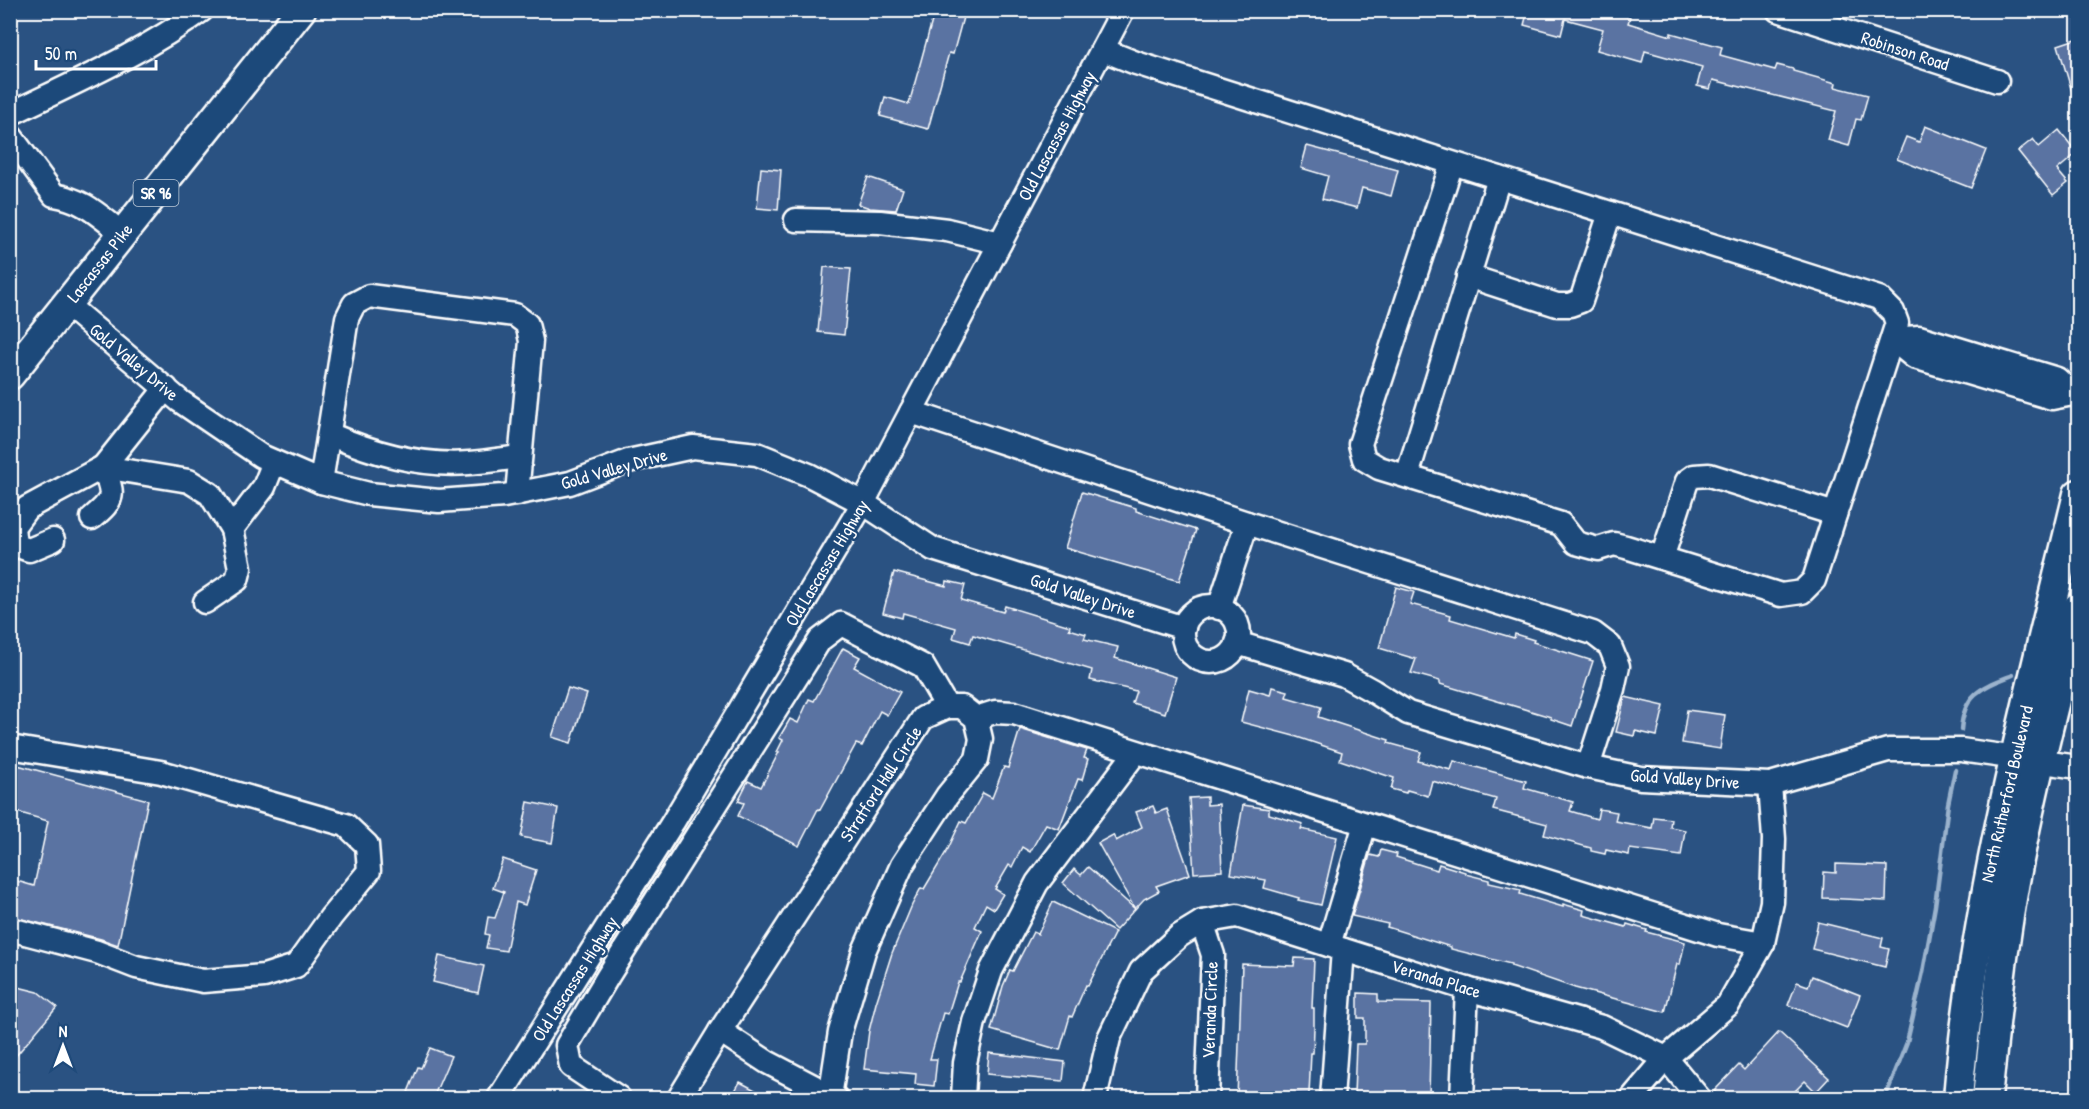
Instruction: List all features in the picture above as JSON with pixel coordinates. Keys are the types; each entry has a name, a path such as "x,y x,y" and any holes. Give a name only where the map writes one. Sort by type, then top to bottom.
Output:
{"main road":[{"name":"Lascassas Pike","path":"10,375 301,10"},
{"name":"North Rutherford Boulevard","path":"1987,1098 2028,760 2079,494"},
{"name":"North Rutherford Boulevard","path":"1958,1098 1971,981 1983,906 2079,606"}],"street":[{"path":"10,114 105,68 172,32 202,10"},
{"name":"Old Lascassas Highway","path":"499,1098 673,822 863,503 1123,10"},
{"name":"Robinson Road","path":"1778,10 1997,81"},
{"path":"1103,50 1136,63 1880,298 1893,312 1897,323 1814,580 1802,592 1781,595 1614,544 1598,549 1576,543 1561,524 1379,468 1364,459 1360,444 1452,163"},
{"path":"10,135 54,195 71,197 83,203 123,234"},
{"path":"1407,476 1499,178"},
{"path":"1468,276 1557,304 1570,305 1581,301 1610,213"},
{"path":"796,220 880,222 947,230 1000,243"},
{"path":"321,482 347,318 354,304 369,296 515,315 527,324 531,341 517,494"},
{"name":"Gold Valley Drive","path":"67,304 180,401 274,462 321,482 369,494 439,501 517,494 570,483 628,461 693,447 757,454 809,475 863,503 933,549 1184,628"},
{"path":"1892,339 1919,337 2057,379 2076,395"},
{"path":"53,540 29,550 15,544 13,527 27,508 103,467 166,388"},
{"path":"910,412 1247,523 1593,633 1610,646 1618,666 1588,767"},
{"path":"329,434 362,448 400,459 468,464 520,458"},
{"path":"232,529 264,487 274,462"},
{"path":"92,518 107,506 112,491 103,467"},
{"path":"103,467 189,481 210,494 232,529 240,568 237,580 205,602"},
{"path":"1662,558 1687,481 1694,476 1708,475 1835,514"},
{"path":"1220,608 1247,523"},
{"path":"1202,608 1220,608 1233,618 1238,626 1237,643 1229,656 1220,661 1201,660 1187,648 1184,628 1187,620 1202,608"},
{"path":"619,1098 571,1066 567,1045 614,966 820,640 842,624 923,666 947,706 962,707 976,718 981,739 977,759 947,796 902,865 864,951 840,1032 833,1098 767,1062 720,1030"},
{"name":"Gold Valley Drive","path":"1237,643 1344,675 1408,713 1588,767 1641,778 1770,784 1888,750 1961,750 2079,767"},
{"name":"Stratford Hall Circle","path":"679,1098 720,1030 923,718 947,706"},
{"path":"976,718 995,712 1014,713 1718,935 1763,943"},
{"path":"10,747 161,772 346,825 367,846 369,872 331,917 296,966 264,976 203,981 136,967 97,952 10,929"},
{"path":"963,1098 965,1063 974,1023 991,970 1037,883 1136,752"},
{"path":"1632,1098 1666,1058 1728,1005 1763,943 1772,902 1774,839 1770,784"},
{"path":"1332,1098 1336,947 1365,824"},
{"name":"Veranda Place","path":"1202,922 1237,916 1467,989 1602,1027 1666,1058"},
{"path":"1095,1098 1109,1038 1141,971 1179,936 1202,922"},
{"name":"Veranda Circle","path":"1202,922 1213,955 1207,1098"},
{"path":"1462,1098 1467,989"},
{"path":"1666,1058 1699,1098"}],"building":[{"path":"935,10 965,10 953,54 949,53 928,129 880,116 885,97 909,104"},
{"path":"1528,10 1608,10 1630,17 1628,23 1671,36 1671,33 1722,47 1720,55 1775,70 1777,65 1836,83 1835,87 1868,95 1861,120 1856,119 1849,146 1828,140 1836,111 1713,80 1710,89 1697,86 1702,67 1645,51 1642,63 1597,50 1603,29 1565,19 1561,35 1524,25"},
{"path":"2079,38 2079,102 2075,102 2058,45"},
{"path":"1925,126 1986,150 1971,188 1897,159 1906,137 1919,142"},
{"path":"2059,130 2077,153 2057,170 2068,183 2053,195 2018,151 2033,139 2039,147"},
{"path":"1307,146 1398,170 1391,196 1362,188 1357,208 1322,199 1328,176 1301,168"},
{"path":"761,168 781,170 778,210 757,208"},
{"path":"868,177 903,189 896,210 870,208 858,204"},
{"path":"824,267 851,269 844,335 818,332"},
{"path":"1082,492 1136,508 1136,511 1196,530 1179,581 1065,548"},
{"path":"894,572 946,586 947,581 965,585 961,600 1003,612 1005,606 1070,626 1069,629 1086,634 1084,639 1118,647 1115,658 1176,677 1165,713 1132,703 1136,691 1090,680 1092,670 973,635 970,643 953,638 956,628 903,613 902,618 883,613"},
{"path":"1396,587 1414,592 1410,604 1451,615 1450,619 1514,638 1515,634 1593,661 1572,726 1551,719 1551,717 1411,673 1416,659 1379,648"},
{"path":"843,648 860,657 854,667 900,692 887,715 880,711 862,746 856,744 799,846 738,816 744,803 738,801 748,781 761,787 779,752 777,752 783,740 779,738 790,719 798,723 809,699 814,701"},
{"path":"1272,687 1288,691 1286,697 1321,707 1318,717 1389,740 1388,743 1421,752 1418,761 1451,770 1454,761 1526,781 1524,788 1573,802 1570,811 1597,819 1599,809 1617,812 1615,821 1652,828 1654,817 1671,819 1670,827 1685,830 1681,856 1630,849 1629,855 1606,850 1605,854 1591,851 1591,848 1544,835 1547,824 1493,810 1496,799 1432,781 1428,796 1407,790 1406,793 1391,789 1394,778 1340,760 1342,752 1241,722 1249,689 1270,695"},
{"path":"568,688 587,694 571,743 552,737"},
{"path":"1625,697 1664,706 1657,736 1635,731 1634,736 1616,732"},
{"path":"1687,710 1725,715 1720,749 1682,743"},
{"path":"1020,729 1087,750 1084,758 1088,759 1082,780 1078,779 1059,829 1046,824 1030,852 1022,847 1012,867 1009,865 995,889 1003,894 994,909 986,904 975,927 982,931 960,982 958,982 948,1014 943,1013 930,1059 937,1059 934,1086 915,1084 916,1074 864,1069 869,1031 876,1003 892,953 912,905 948,849 961,821 966,823 983,793 992,798 1004,767 1008,768"},
{"path":"10,763 148,800 118,945 10,916 10,879 34,886 48,821 10,810"},
{"path":"1207,797 1207,805 1219,804 1222,871 1194,873 1189,798"},
{"path":"528,802 558,808 552,843 521,837"},
{"path":"1243,805 1269,809 1269,814 1303,824 1301,829 1337,837 1321,905 1264,888 1266,880 1231,874"},
{"path":"1153,806 1156,813 1167,809 1190,874 1156,886 1159,891 1144,899 1135,909 1098,843 1113,835 1116,841 1142,827 1136,812"},
{"path":"1381,850 1437,870 1439,864 1489,880 1489,883 1521,890 1520,894 1563,907 1563,904 1584,910 1583,915 1626,927 1627,924 1647,930 1646,932 1685,942 1665,1012 1575,988 1511,966 1511,964 1451,949 1451,947 1387,927 1388,924 1352,916 1370,855 1379,857"},
{"path":"503,859 536,870 525,905 516,902 506,951 486,948 489,935 485,934 488,917 495,918 504,892 493,888"},
{"path":"1836,864 1887,866 1886,901 1823,898 1824,872 1836,873"},
{"path":"1088,867 1135,909 1116,930 1063,883 1074,869 1081,875"},
{"path":"1053,902 1115,932 1088,986 1086,985 1072,1017 1070,1016 1060,1050 991,1030 1003,986 1010,970 1013,971 1033,932 1038,934"},
{"path":"1818,922 1883,938 1881,947 1889,949 1885,967 1812,949"},
{"path":"439,956 484,966 478,993 433,982"},
{"path":"1295,958 1314,959 1312,1008 1314,1008 1314,1028 1309,1094 1285,1093 1285,1098 1237,1098 1242,964 1294,966"},
{"path":"1812,976 1860,995 1847,1028 1788,1005 1797,982 1808,986"},
{"path":"10,985 38,992 57,1007 10,1063"},
{"path":"1358,993 1378,994 1378,1002 1431,1003 1429,1098 1354,1095 1356,1044 1365,1044 1365,1018 1358,1018"},
{"path":"1779,1032 1829,1078 1816,1092 1805,1081 1788,1098 1722,1098 1714,1091 1739,1065 1744,1070"},
{"path":"430,1048 451,1056 433,1098 424,1098 408,1092 418,1067 421,1068"},
{"path":"989,1053 1065,1062 1063,1081 987,1074"},
{"path":"740,1082 770,1098 731,1098"}],"waterway":[{"path":"1961,730 1966,707 1971,699 1984,688 2013,675"},
{"path":"1880,1098 1887,1093 1907,1042 1935,906 1948,804 1955,770"}]}
